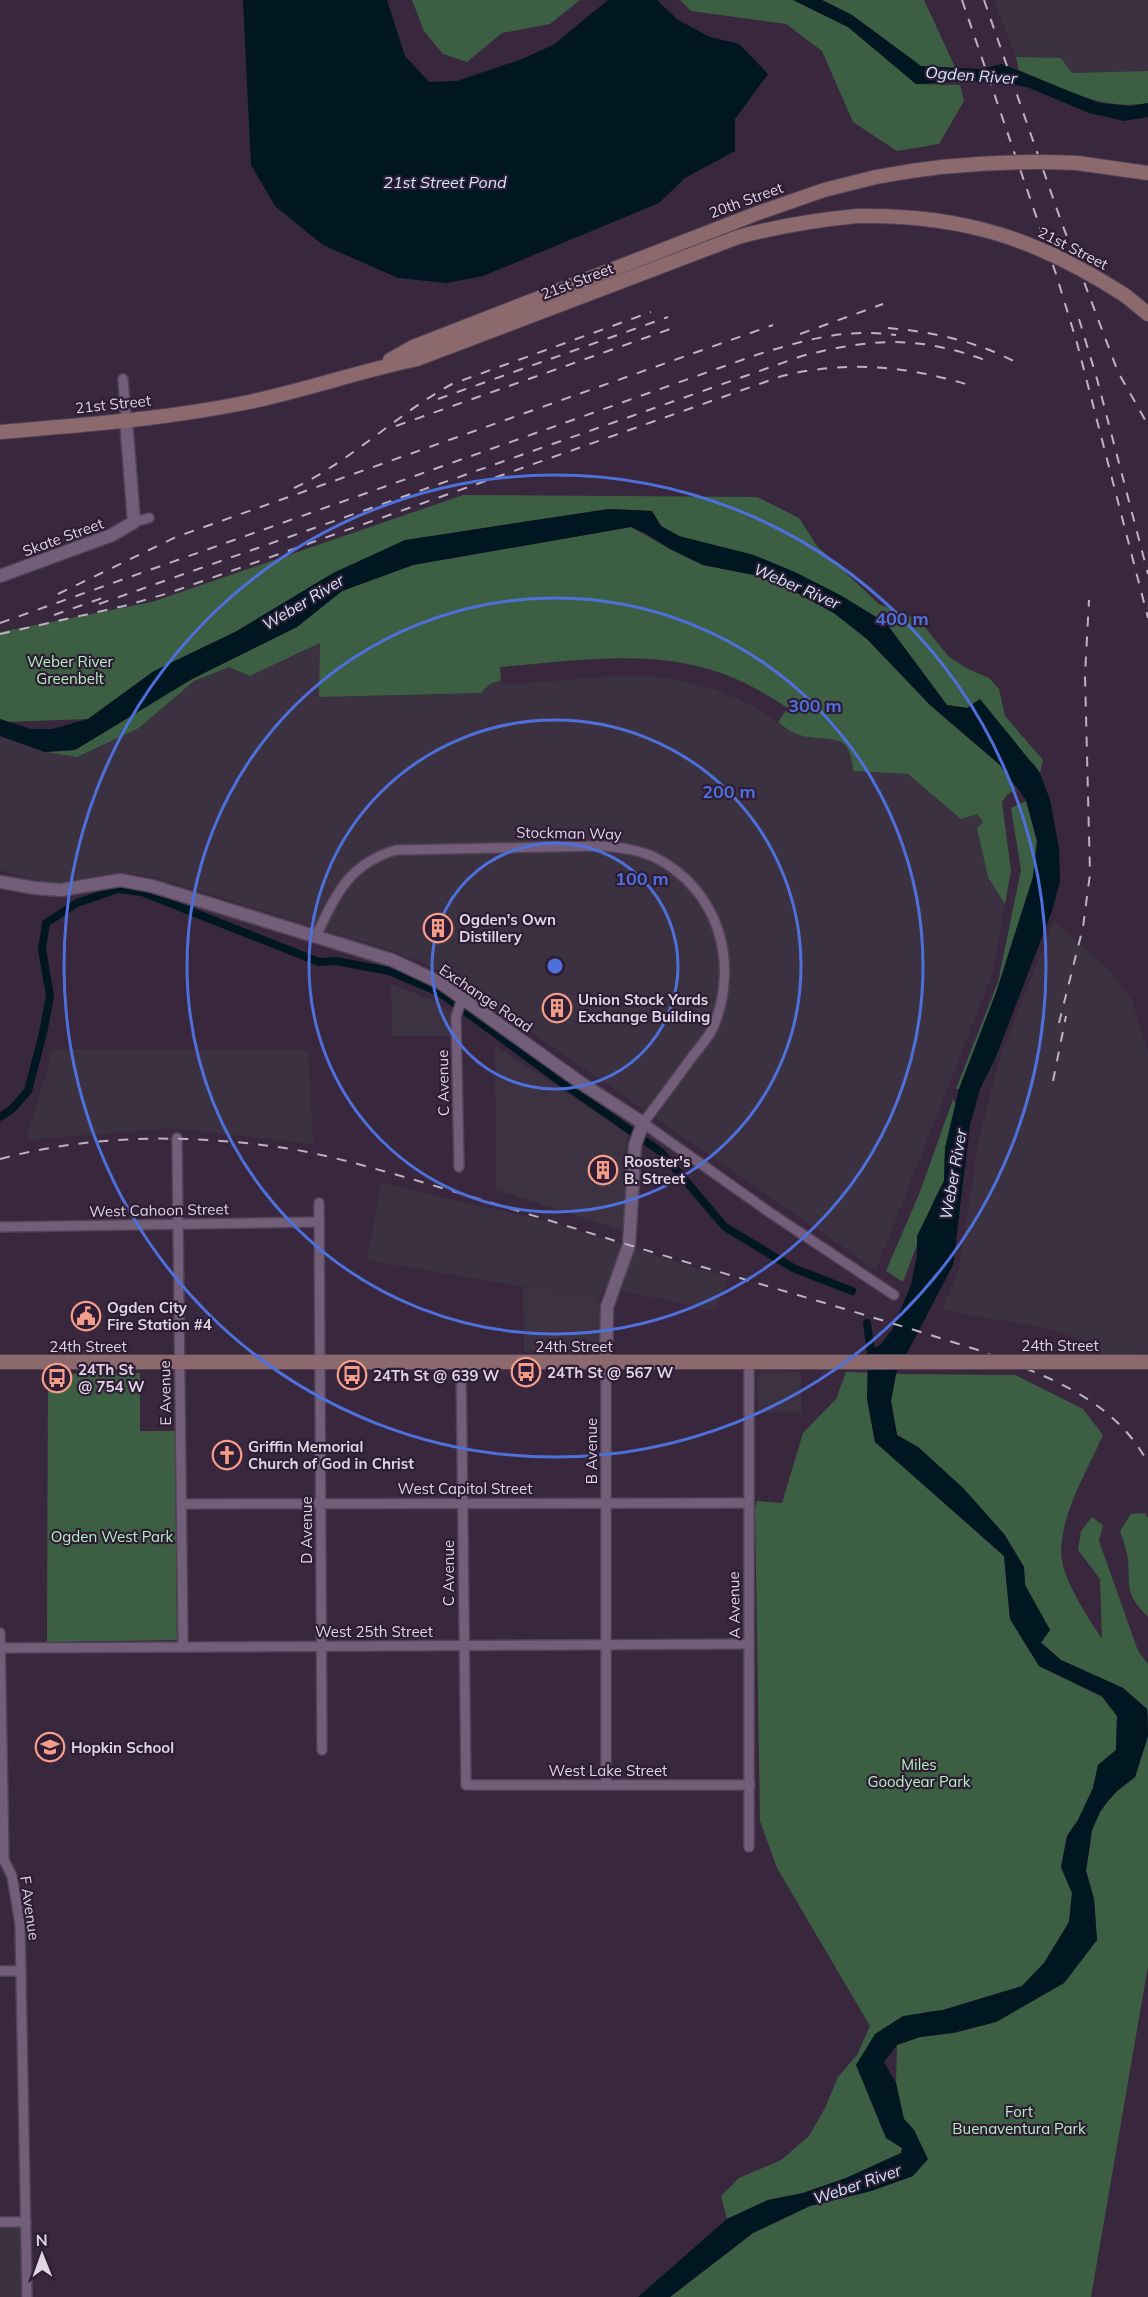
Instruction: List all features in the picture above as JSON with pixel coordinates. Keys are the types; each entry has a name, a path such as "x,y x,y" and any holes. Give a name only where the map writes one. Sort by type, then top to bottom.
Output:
{"main road":[{"name":"20th Street","path":"378,367 413,347 758,213 824,190 921,168 972,162 1077,163 1148,173"},
{"name":"21st Street","path":"0,432 126,420 248,402 300,390 378,367 417,359 738,237 777,226 814,220 857,216 923,217 994,232 1029,243 1061,258 1126,296 1148,314"},
{"name":"24th Street","path":"0,1362 1148,1362"}],"street":[{"path":"123,379 134,522"},
{"name":"Skate Street","path":"0,576 112,535 134,522 149,518"},
{"name":"Stockman Way","path":"316,936 344,883 359,867 376,856 396,850 601,846 626,848 662,861 690,884 713,913 723,950 725,978 722,1004 712,1030 641,1127"},
{"name":"Exchange Road","path":"0,882 61,890 120,880 152,886 392,960 441,983 641,1127 894,1295"},
{"name":"C Avenue","path":"459,1167 456,1017 462,998"},
{"name":"B Avenue","path":"606,1785 607,1308 629,1245 635,1145 641,1127"},
{"name":"E Avenue","path":"177,1138 183,1647"},
{"name":"D Avenue","path":"319,1203 322,1749"},
{"name":"West Cahoon Street","path":"0,1227 319,1222"},
{"name":"C Avenue","path":"462,1362 466,1785"},
{"name":"A Avenue","path":"749,1362 749,1847"},
{"name":"West Capitol Street","path":"182,1504 748,1503"},
{"name":"F Avenue","path":"0,1633 2,1860 12,1876 20,1924 27,2297"},
{"name":"West 25th Street","path":"0,1648 749,1644"},
{"name":"West Lake Street","path":"466,1785 750,1785"},
{"path":"0,1971 21,1971"},
{"path":"0,2222 26,2222"}],"shaded area":[{"path":"994,0 1148,0 1148,71 1072,73 1061,58 1016,57"},
{"path":"320,643 319,697 481,693 494,681 501,680 502,685 628,675 659,677 693,683 715,689 751,705 785,728 834,738 847,748 852,757 853,771 908,774 961,819 976,814 983,822 988,877 1005,904 992,975 876,1270 447,974 396,952 154,877 118,872 61,882 38,881 0,870 0,736 45,752 77,757 139,728 194,681 229,667 251,676"},
{"path":"1054,920 1114,975 1132,1001 1148,1052 1148,1353 1101,1354 1079,1339 1050,1329 942,1310 959,1269 979,1139 999,1060"},
{"path":"391,984 436,1002 452,1014 452,1036 392,1036"},
{"path":"495,1045 627,1133 624,1231 496,1190"},
{"path":"53,1049 308,1050 313,1144 173,1128 26,1140"},
{"path":"381,1183 546,1221 728,1278 715,1311 606,1287 599,1300 367,1260"},
{"path":"523,1287 599,1300 599,1351 524,1351"},
{"path":"801,1372 801,1413 758,1412 757,1377 761,1373"},
{"path":"0,2226 32,2226 33,2297 0,2297"}],"green space":[{"path":"412,0 580,0 550,24 502,33 467,62 443,54 424,31"},
{"path":"680,0 793,0 848,27 916,84 960,85 964,101 939,144 897,151 853,122 822,51 786,24 691,11"},
{"path":"822,0 924,0 956,69 921,66 852,15"},
{"path":"1016,57 1061,58 1072,73 1148,71 1148,103 1114,104 1082,96 1019,70"},
{"name":"Weber River Greenbelt","path":"463,495 757,497 799,518 817,546 879,604 919,620 949,657 989,678 999,689 1005,716 1043,760 1040,773 1035,765 967,708 947,705 886,623 864,611 679,536 661,526 652,511 609,509 471,530 235,632 154,671 88,719 5,722 0,719 0,632 152,602"},
{"path":"631,527 703,565 754,575 782,585 834,613 867,639 930,705 1000,765 1016,789 1002,802 1011,871 1005,904 988,877 977,828 983,822 977,814 961,819 908,774 853,771 851,758 844,744 831,739 800,735 778,722 788,708 782,704 736,679 678,662 619,658 500,667 501,680 490,684 481,693 319,697 320,643 250,676 229,667 194,681 139,728 77,757 45,752 75,750 192,679 297,627 342,591 413,565"},
{"path":"1026,801 1037,841 1033,877 997,990 959,1089 956,1089 998,982 1021,870 1011,808"},
{"path":"953,1099 956,1104 945,1148 944,1181 934,1200 903,1282 886,1271 920,1192"},
{"name":"Miles Goodyear Park","path":"846,1372 869,1373 867,1399 875,1442 1004,1556 1010,1619 1039,1666 1102,1697 1117,1716 1116,1750 1098,1765 1093,1788 1078,1820 1067,1836 1061,1867 1072,1893 1069,1922 1044,1963 1022,1986 943,2010 925,2012 875,2034 877,2113 886,2138 902,2148 901,2153 846,2178 803,2193 768,2200 727,2219 721,2196 739,2178 781,2160 809,2136 825,2108 838,2077 857,2055 870,2026 777,1868 760,1821 755,1508 757,1501 782,1503 803,1433 836,1399"},
{"name":"Ogden West Park","path":"140,1373 140,1431 175,1431 177,1640 47,1642 48,1374"},
{"path":"896,1374 1015,1375 1083,1409 1103,1435 1066,1521 1062,1536 1062,1562 1076,1597 1102,1639 1100,1579 1078,1550 1081,1531 1092,1517 1103,1525 1099,1541 1138,1651 1148,1664 1148,1716 1147,1709 1123,1688 1061,1660 1041,1642 1050,1630 1025,1585 1024,1567 1004,1534 963,1488 918,1447 897,1435 891,1401"},
{"path":"1145,1513 1148,1518 1148,1617 1135,1602 1130,1591 1127,1556 1120,1531 1131,1514"},
{"name":"Fort Buenaventura Park","path":"1148,1736 1148,1966 1091,2297 670,2297 753,2233 810,2206 871,2191 913,2176 927,2159 914,2130 904,2119 896,2083 897,2045 920,2037 953,2033 996,2022 1064,1983 1097,1940 1094,1899 1086,1871 1092,1830 1108,1801 1135,1777"}],"water":[{"name":"21st Street Pond","path":"243,0 387,0 405,56 429,82 457,81 522,59 553,45 608,0 657,0 678,20 710,37 739,44 768,74 735,119 735,151 685,178 659,203 483,276 447,283 398,278 323,245 275,206 251,165"},
{"name":"Ogden River","path":"793,0 822,0 852,15 921,66 980,69 1002,64 1099,103 1131,106 1148,103 1148,117 1124,121 1089,113 1027,87 1005,83 973,81 916,84 848,27"},
{"name":"Weber River","path":"609,509 652,511 661,526 679,536 754,555 797,573 842,596 886,623 947,705 967,708 980,699 1040,773 1050,800 1059,848 1060,882 1052,911 995,1059 980,1089 970,1125 953,1265 896,1374 891,1401 897,1435 918,1447 963,1488 1004,1534 1024,1567 1025,1585 1050,1630 1041,1643 1061,1660 1123,1688 1147,1709 1148,1736 1135,1777 1108,1801 1092,1830 1086,1871 1094,1899 1097,1940 1064,1983 996,2022 953,2033 920,2037 897,2045 884,2062 896,2083 904,2119 914,2130 928,2159 913,2176 871,2191 810,2206 753,2233 670,2297 638,2297 727,2219 768,2200 803,2193 846,2178 901,2153 902,2148 886,2138 856,2065 875,2034 903,2016 943,2010 1022,1986 1044,1963 1069,1922 1072,1893 1061,1867 1067,1836 1078,1820 1093,1788 1098,1765 1116,1750 1117,1716 1102,1696 1039,1666 1010,1619 1004,1556 875,1442 867,1399 868,1352 881,1344 892,1330 911,1285 917,1256 917,1236 944,1181 945,1148 959,1089 997,990 1033,877 1037,841 1026,800 1000,765 930,705 867,639 834,613 782,585 754,575 703,565 631,527 413,565 342,591 297,627 192,679 75,750 45,752 0,736 0,719 31,729 52,729 88,719 154,671 235,632 333,573 405,540"}],"waterway":[{"path":"0,1117 11,1110 28,1091 43,1033 50,996 42,949 46,923 77,903 118,889 142,892 319,962 336,961 389,971 439,992 661,1152 725,1227 793,1268 852,1291"},
{"path":"867,1323 871,1352 875,1360"}],"railway":[{"path":"962,0 1056,274 1077,343 1148,618"},
{"path":"984,0 1061,221 1118,372 1148,425"},
{"path":"800,334 883,304"},
{"path":"294,488 335,465 412,409 452,384 651,312"},
{"path":"438,399 668,317"},
{"path":"1079,319 1148,574"},
{"path":"58,594 176,537 773,325"},
{"path":"396,426 673,328"},
{"path":"888,328 957,339 990,350 1021,365"},
{"path":"0,623 756,355 808,340 842,334 896,335"},
{"path":"99,604 802,356 851,346 896,342 941,347 990,362"},
{"path":"0,634 124,606 169,593 782,376 830,368 878,367 925,374 972,386"},
{"path":"54,615 105,597"},
{"path":"1059,1023 1083,927 1090,874 1085,675 1089,600"},
{"path":"1053,1081 1066,1016"},
{"path":"0,1159 73,1144 185,1139 297,1150 361,1165 474,1197 978,1350 1051,1379 1096,1405 1116,1421 1133,1440 1148,1463"}],"place":[{"name":"Ogden's Own Distillery","path":"438,928"},
{"name":"Union Stock Yards Exchange Building","path":"557,1008"},
{"name":"Rooster's B. Street","path":"603,1170"},
{"name":"Ogden City Fire Station #4","path":"86,1316"},
{"name":"24Th St @ 567 W","path":"526,1372"},
{"name":"24Th St @ 639 W","path":"352,1375"},
{"name":"24Th St @ 754 W","path":"57,1378"},
{"name":"Griffin Memorial Church of God in Christ","path":"227,1455"},
{"name":"Hopkin School","path":"50,1747"}]}
